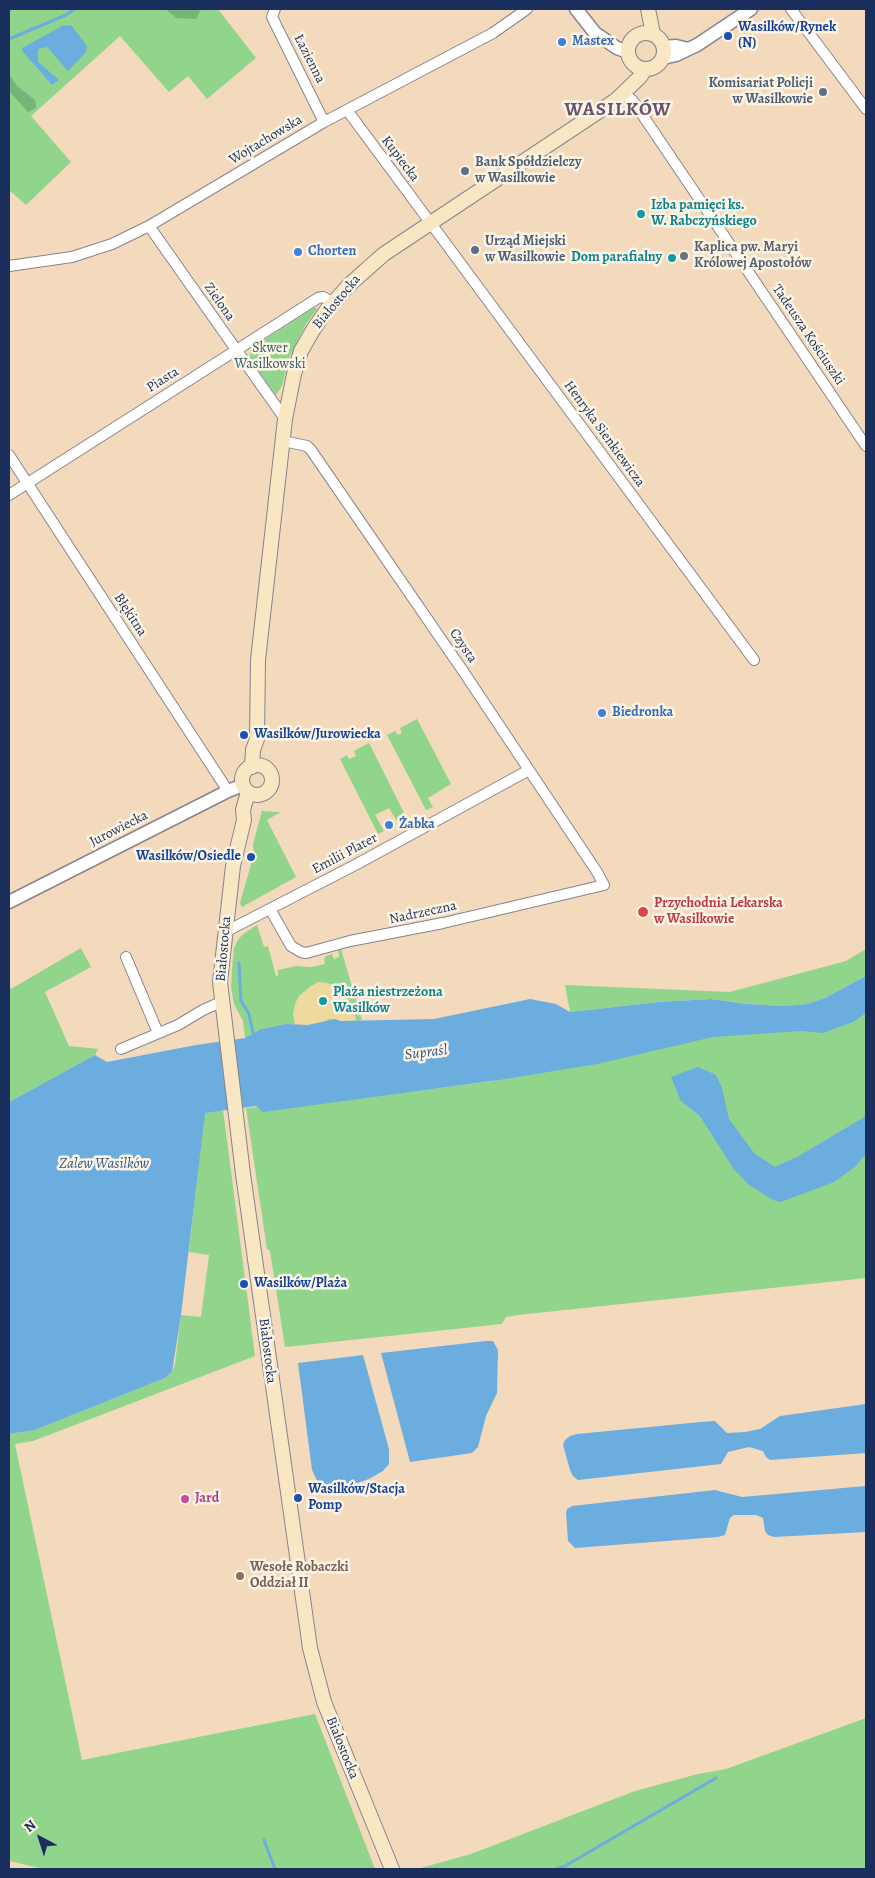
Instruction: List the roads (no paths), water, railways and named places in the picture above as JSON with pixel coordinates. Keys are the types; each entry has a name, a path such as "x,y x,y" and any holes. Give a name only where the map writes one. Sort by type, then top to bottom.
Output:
{"main road":[{"path":"647,9 648,33"},
{"path":"625,91 634,57 633,38 648,33 660,39 663,52 656,65 634,57"},
{"name":"Białostocka","path":"258,767 262,750 257,739 258,660 283,441 294,374 301,351 312,330 333,302 360,274 384,254 587,120 616,100 625,91"},
{"path":"258,767 271,776 271,786 263,794 250,791 244,774 258,767"},
{"name":"Białostocka","path":"250,791 251,813 244,820 233,866 221,975 221,1002 270,1378 310,1648 324,1702 392,1869"}],"street":[{"name":"Łazienna","path":"275,9 272,17 324,122"},
{"name":"Wojtachowska","path":"9,266 72,257 112,244 149,226 324,122 493,33 527,9"},
{"path":"576,9 589,28 617,48 634,57"},
{"path":"663,52 676,55 751,9"},
{"path":"791,9 866,109"},
{"name":"Tadeusza Kościuszki","path":"625,91 866,446"},
{"name":"Kupiecka","path":"347,110 432,224"},
{"name":"Henryka Sienkiewicza","path":"432,224 754,660"},
{"name":"Zielona","path":"149,226 286,419"},
{"name":"Piasta","path":"9,496 318,298 323,297 333,302"},
{"name":"Czysta","path":"283,441 307,446 311,450 463,671 604,885"},
{"name":"Błękitna","path":"9,456 228,791"},
{"name":"Emilii Plater","path":"225,932 357,864 528,770"},
{"name":"Jurowiecka","path":"9,902 228,791 250,791"},
{"name":"Nadrzeczna","path":"270,909 291,946 306,953 350,941 443,923 604,885"},
{"path":"126,956 158,1033"},
{"path":"121,1049 178,1025 221,1002"}],"water":[{"path":"71,25 87,46 86,52 68,71 47,47 38,49 38,62 59,80 52,85 23,52 22,48 62,26"},
{"name":"Zalew Wasilków","path":"866,976 866,1013 853,1022 823,1033 801,1031 713,1037 597,1064 499,1080 263,1112 256,1106 205,1113 181,1315 172,1372 165,1378 35,1430 9,1434 9,1102 95,1055 107,1062 245,1038 261,1029 286,1024 308,1025 335,1019 340,1021 434,1019 530,999 556,1004 570,1012 659,1002 711,999 746,1004 785,1006 807,1004 825,998"},
{"path":"698,1067 716,1075 722,1088 729,1119 754,1153 775,1167 799,1156 866,1116 866,1154 856,1166 834,1182 781,1202 773,1200 748,1184 733,1168 700,1116 681,1101 671,1077"},
{"path":"493,1341 498,1350 497,1393 486,1416 478,1447 472,1453 410,1462 381,1353"},
{"path":"363,1355 389,1449 389,1464 383,1471 369,1479 346,1487 322,1491 312,1470 298,1363"},
{"path":"866,1404 866,1453 770,1460 763,1451 749,1447 728,1452 721,1464 578,1480 570,1470 563,1445 570,1436 577,1434 715,1421 727,1433 745,1432 760,1429 780,1416"},
{"path":"866,1486 866,1532 774,1537 768,1535 765,1531 763,1518 756,1515 734,1515 730,1518 725,1535 718,1537 575,1548 568,1541 566,1513 567,1509 572,1506 715,1490 742,1497"}],"waterway":[{"path":"9,39 66,15 74,9"},
{"path":"239,963 241,1001 249,1014 253,1033"},
{"path":"556,1869 565,1866 716,1778"},
{"path":"264,1840 275,1869"}],"place":[{"name":"Wasilków/Rynek (N)","path":"728,36"},
{"name":"Mastex","path":"562,42"},
{"name":"Komisariat Policji w Wasilkowie","path":"823,92"},
{"name":"Bank Spółdzielczy w Wasilkowie","path":"465,171"},
{"name":"Izba pamięci ks. W. Rabczyńskiego","path":"641,214"},
{"name":"Urząd Miejski w Wasilkowie","path":"475,250"},
{"name":"Chorten","path":"298,252"},
{"name":"Kaplica pw. Maryi Królowej Apostołów","path":"684,256"},
{"name":"Dom parafialny","path":"672,258"},
{"name":"Biedronka","path":"602,713"},
{"name":"Wasilków/Jurowiecka","path":"244,735"},
{"name":"Żabka","path":"389,825"},
{"name":"Wasilków/Osiedle","path":"251,857"},
{"name":"Przychodnia Lekarska w Wasilkowie","path":"643,912"},
{"name":"Plaża niestrzeżona Wasilków","path":"323,1001"},
{"name":"Wasilków/Plaża","path":"244,1284"},
{"name":"Wasilków/Stacja Pomp","path":"298,1498"},
{"name":"Jard","path":"185,1499"},
{"name":"Wesołe Robaczki Oddział II","path":"240,1576"}],"district":[{"name":"WASILKÓW","path":"618,110"}],"park label":[{"name":"Skwer Wasilkowski","path":"270,358"}],"water label":[{"name":"Supraśl","path":"426,1053"}]}
